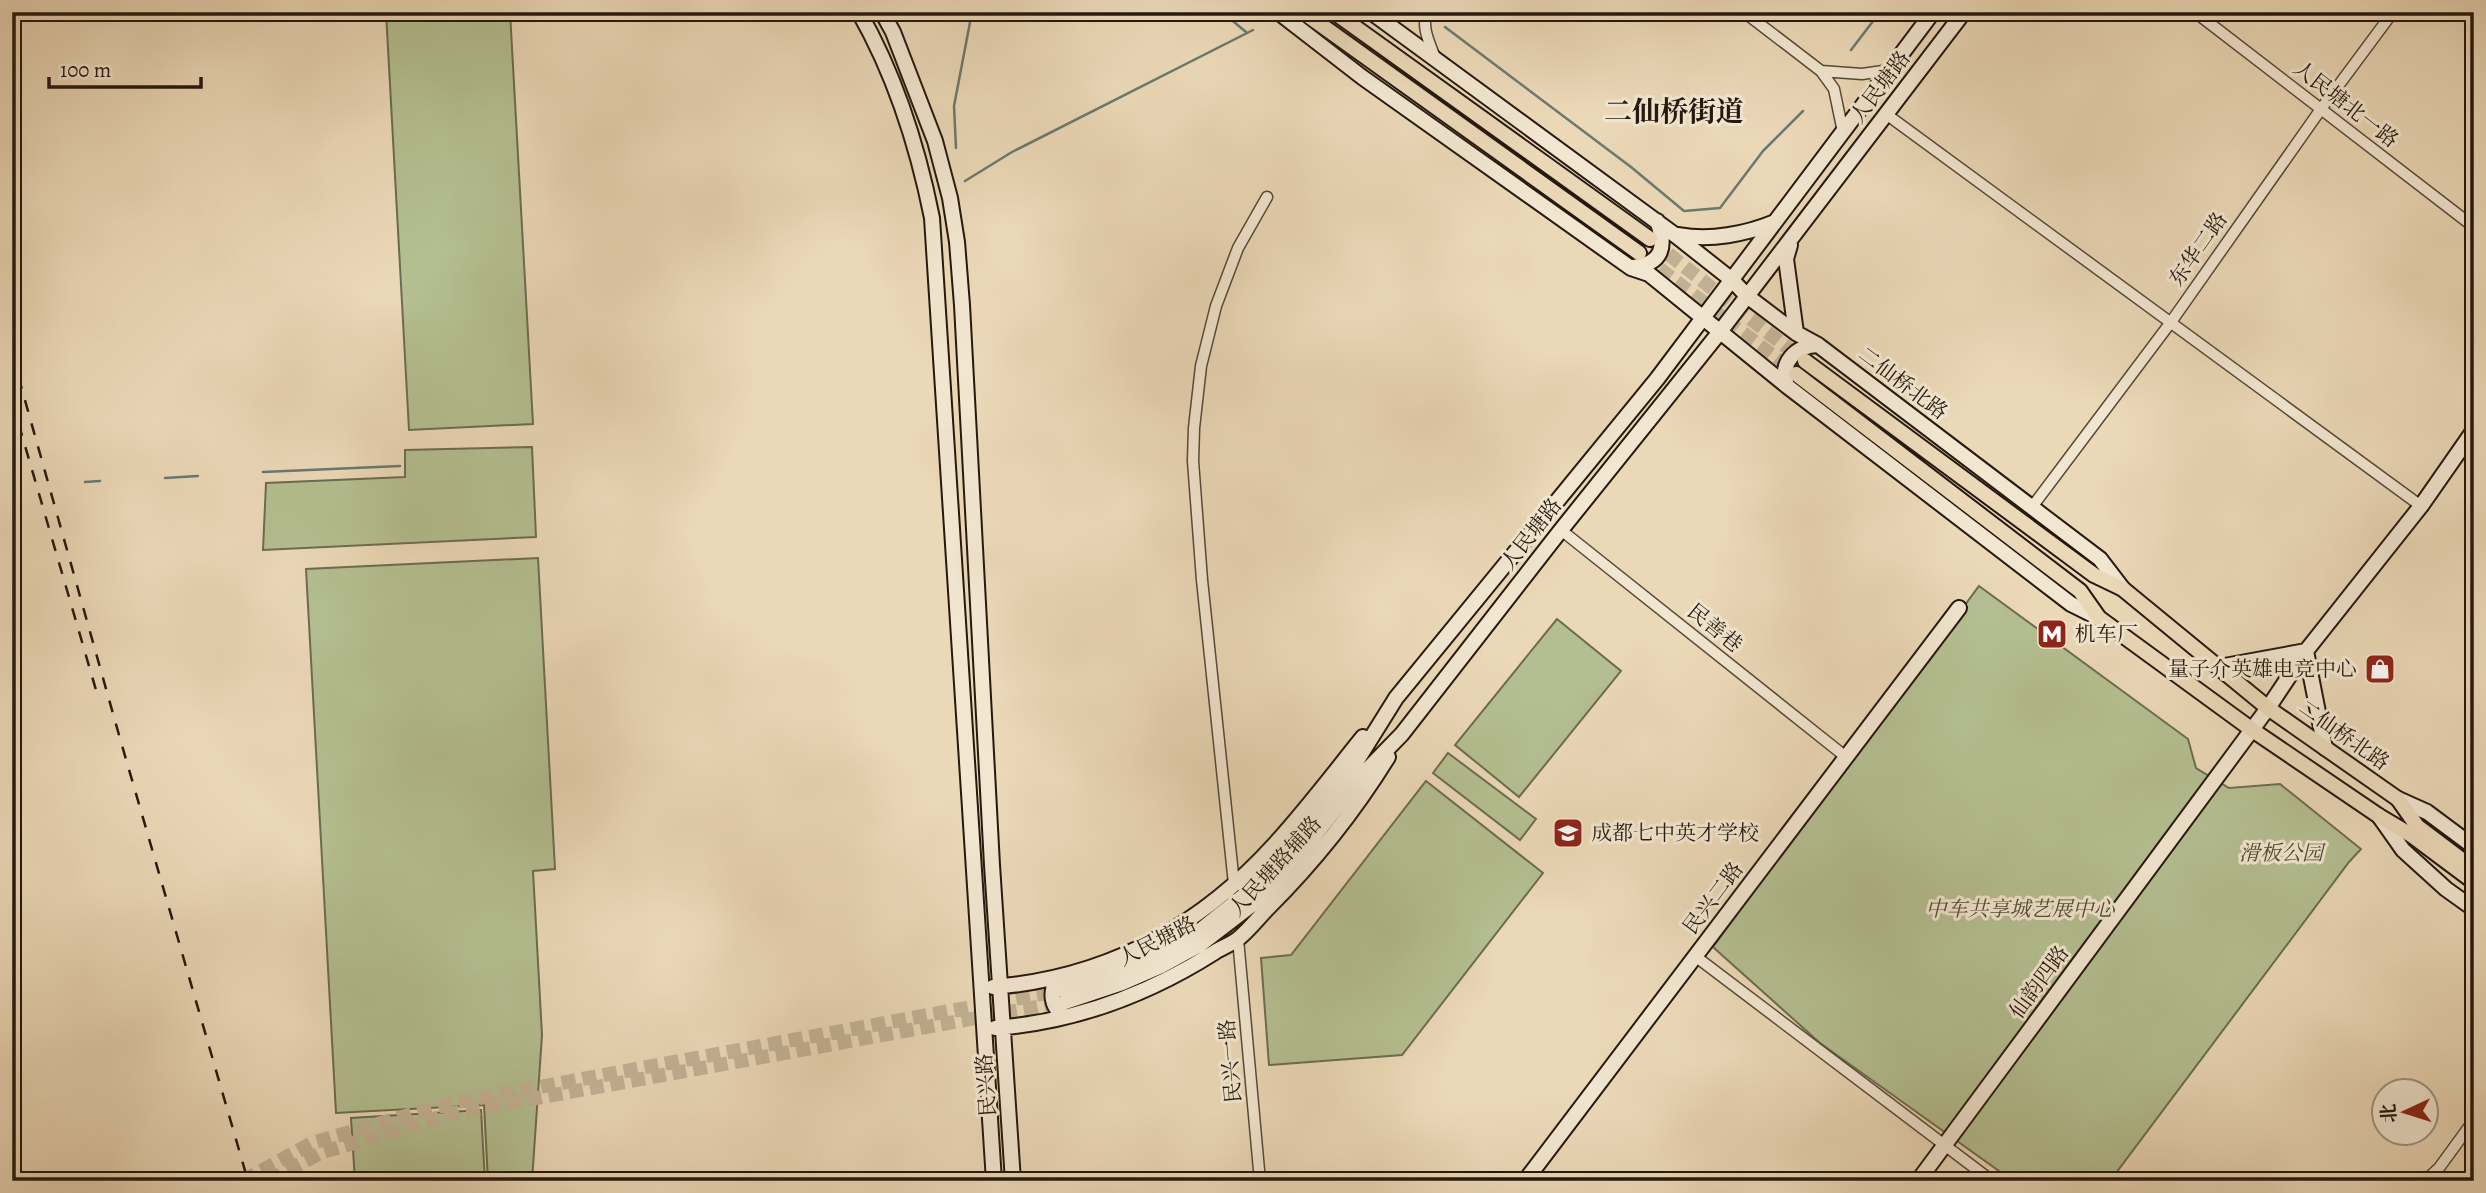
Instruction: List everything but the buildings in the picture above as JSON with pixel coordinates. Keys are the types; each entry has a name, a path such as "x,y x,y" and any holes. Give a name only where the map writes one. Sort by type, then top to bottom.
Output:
{"main road":[{"path":"1303,12 1639,253"},
{"path":"1334,12 1650,239"},
{"path":"1805,361 2094,575 2123,589"},
{"path":"1796,374 2080,591 2099,618 2251,729 2411,835 2474,882"},
{"name":"二仙桥北路","path":"2123,589 2268,708 2398,799 2417,826 2474,869"}],"street":[{"name":"民兴路","path":"859,12 872,36 921,163 932,218 994,1181"},
{"name":"民兴路","path":"882,12 893,32 934,141 950,198 957,242 1013,1181"},
{"path":"1278,12 1362,77 1631,268 1649,274 1719,333 2071,604 2099,618"},
{"name":"二仙桥北路","path":"1371,12 1657,221 1732,279 1747,296 1818,345 2032,506 2100,559 2123,589"},
{"path":"1427,12 1426,33 1437,61"},
{"path":"1744,12 1821,71 1834,89 1843,132"},
{"name":"人民塘路","path":"1062,996 1153,957 1198,932 1247,893 1297,839 1358,759 1396,698 1657,379 1933,12"},
{"name":"人民塘路","path":"1062,996 1094,994 1161,966 1201,944 1257,901 1301,853 1363,774 1402,734 1719,333 1964,12"},
{"name":"人民塘北一路","path":"2195,12 2474,227"},
{"name":"东华二路","path":"2032,506 2171,322 2393,12"},
{"path":"1821,71 1861,74 1890,69"},
{"path":"1886,114 2421,506"},
{"path":"1234,884 1202,580 1194,428 1201,366 1216,306 1238,248 1267,197"},
{"path":"1631,268 1648,266 1662,246 1663,236 1657,221"},
{"path":"1675,235 1694,238 1750,231 1777,222"},
{"path":"1791,238 1786,259 1797,333"},
{"path":"1787,386 1784,372 1787,362 1803,347 1818,345"},
{"name":"仙韵四路","path":"1918,1181 2268,708 2306,651 2421,506 2474,430"},
{"name":"民善巷","path":"1561,530 1846,757"},
{"name":"民兴二路","path":"1525,1181 1959,608"},
{"path":"2219,667 2306,651 2325,748"},
{"name":"人民塘路辅路","path":"984,1030 1003,1028 1062,996 1112,961 1152,943 1209,906 1274,845 1396,698"},
{"name":"人民塘路辅路","path":"982,988 1000,986 1062,996 1128,999 1193,966 1238,939 1309,867 1373,781 1402,734"},
{"name":"二仙桥北路","path":"2398,799 2427,812 2474,847"},
{"path":"2379,816 2403,850 2446,889 2474,909"},
{"name":"民兴一路","path":"1238,939 1260,1181"},
{"path":"1695,956 1992,1181"},
{"path":"2425,1181 2439,1168 2474,1120"}],"green space":[{"path":"386,12 510,12 533,424 409,430"},
{"path":"532,447 536,537 263,550 266,483 405,477 405,450"},
{"path":"538,558 555,869 533,871 542,1035 532,1181 488,1181 484,1105 336,1113 306,569"},
{"name":"中车共享城艺展中心","path":"1979,586 2188,739 2196,768 2229,788 2280,784 2361,849 2110,1181 2013,1181 1820,1043 1713,947"},
{"path":"1557,619 1621,671 1519,797 1455,745"},
{"path":"1448,753 1536,819 1520,840 1433,773"},
{"path":"1426,781 1543,873 1402,1055 1269,1065 1261,958 1291,955"},
{"path":"481,1110 485,1181 355,1181 351,1118"}],"waterway":[{"path":"956,148 954,106 972,12"},
{"path":"1222,12 1246,32"},
{"path":"1851,50 1880,12"},
{"path":"1445,27 1631,167 1684,211 1720,208 1763,151 1803,111"},
{"path":"965,181 1012,152 1253,30"},
{"path":"263,472 400,466"},
{"path":"165,478 198,476"},
{"path":"85,482 100,481"}],"tunnel":[{"path":"1652,241 1804,361"},
{"path":"1643,256 1794,372"},
{"path":"243,1181 312,1143 447,1104 1063,990"},
{"path":"269,1181 320,1153 455,1113 1064,1002"}],"railway":[{"path":"12,354 248,1181"},
{"path":"12,401 96,690"}],"place":[{"name":"机车厂","path":"2052,634"},
{"name":"量子介英雄电竞中心","path":"2380,669"},
{"name":"成都七中英才学校","path":"1568,833"}],"district":[{"name":"二仙桥街道","path":"1674,112"}],"park label":[{"name":"滑板公园","path":"2281,853"}]}
